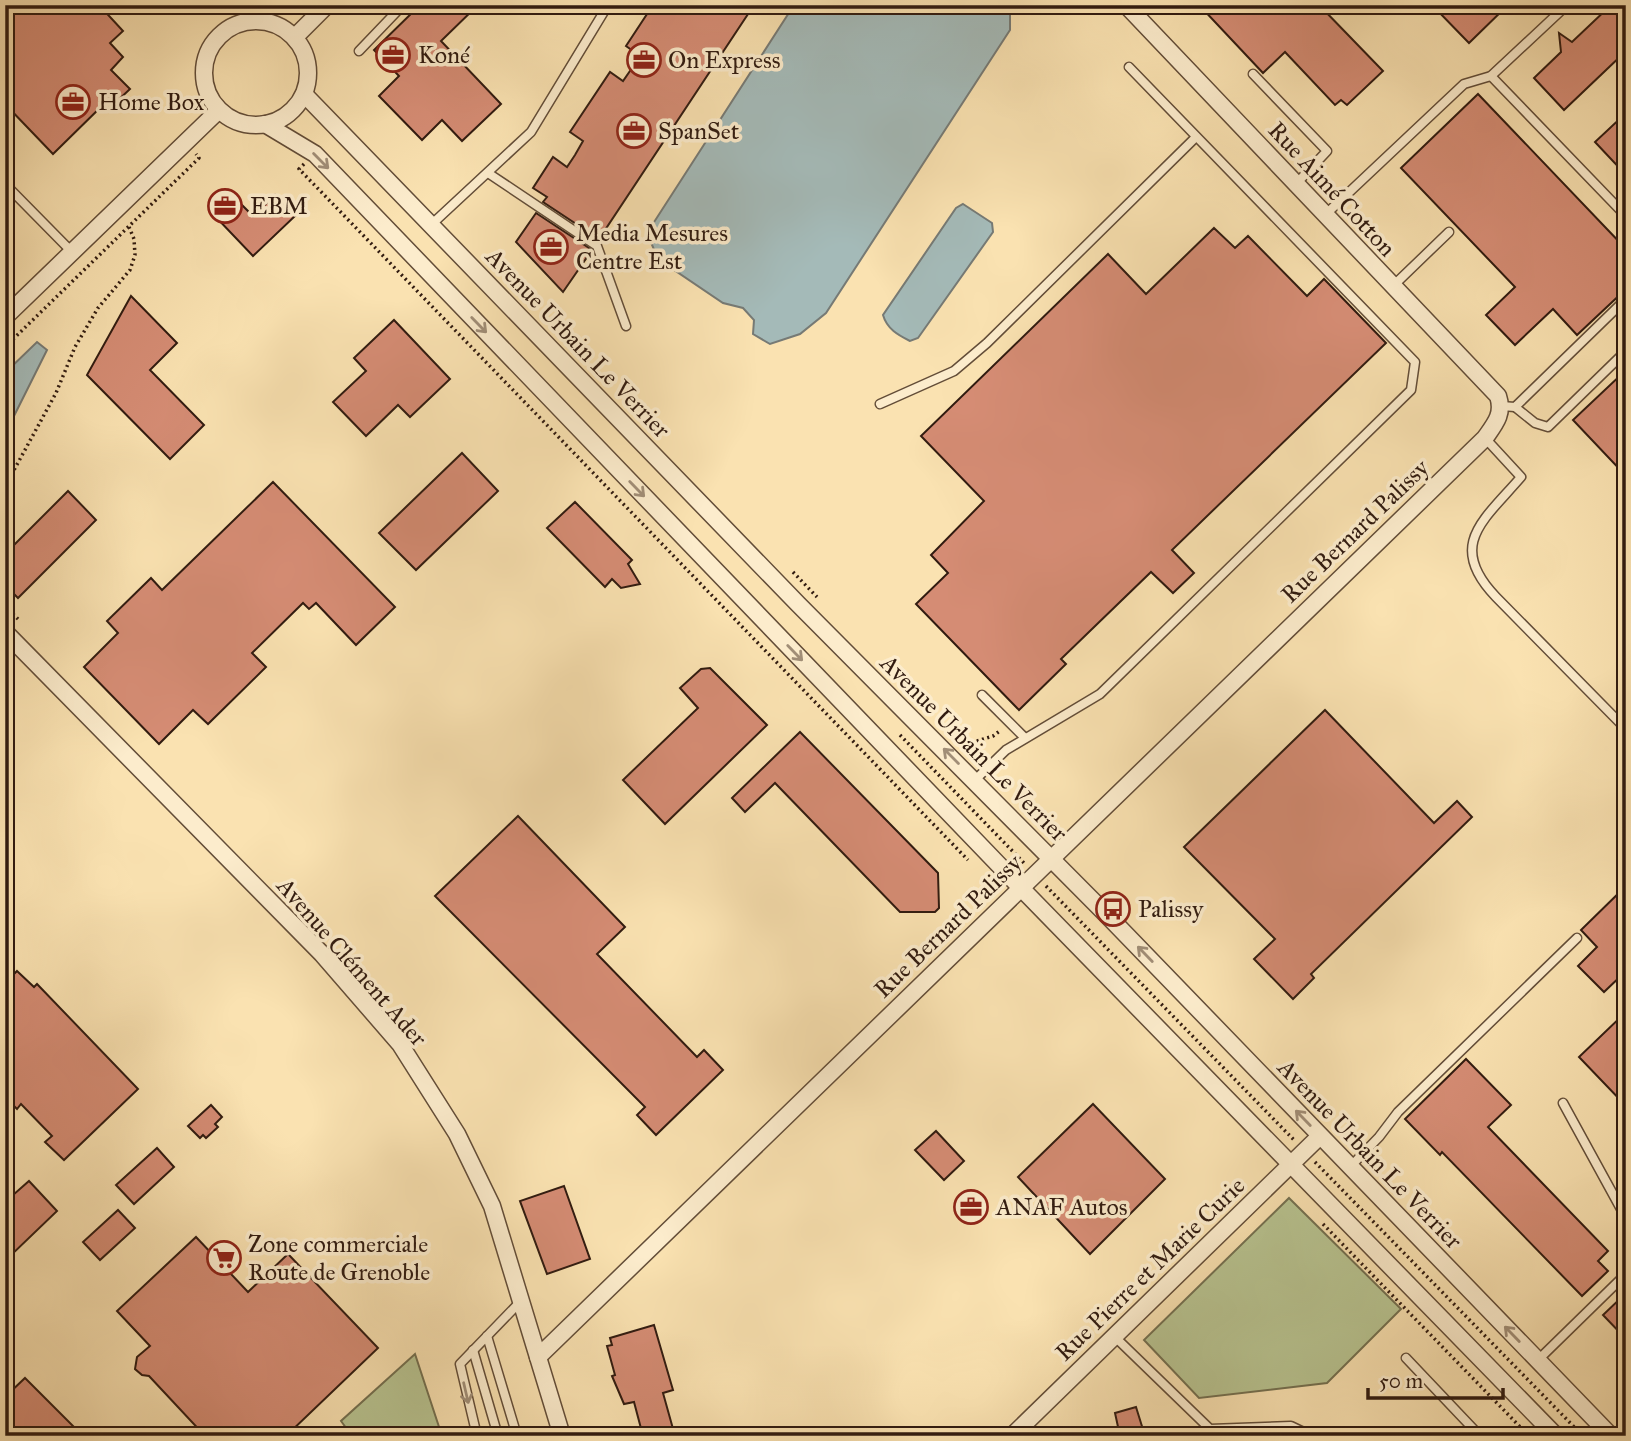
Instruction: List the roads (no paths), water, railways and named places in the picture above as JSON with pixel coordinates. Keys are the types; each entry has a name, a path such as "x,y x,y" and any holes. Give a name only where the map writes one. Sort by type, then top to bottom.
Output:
{"street":[{"path":"295,37 327,5"},
{"name":"Rue Aimé Cotton","path":"1126,5 1508,407"},
{"path":"251,21 268,22 295,37 307,64 303,94 294,108 281,119 248,125 232,120 219,110 206,88 204,63 210,47 221,34 235,25 251,21"},
{"name":"Avenue Urbain Le Verrier","path":"303,94 799,604 975,780 1611,1436"},
{"path":"5,317 219,110"},
{"path":"265,124 315,154 1021,888 1556,1436"},
{"name":"Rue Bernard Palissy","path":"538,1356 1485,438 1508,407"},
{"name":"Avenue Clément Ader","path":"5,632 322,954 400,1044 457,1134 492,1206 562,1436"},
{"name":"Rue Pierre et Marie Curie","path":"1012,1436 1320,1136"}],"lane":[{"path":"359,51 403,5"},
{"path":"432,224 531,132 608,5"},
{"path":"1326,214 1464,84 1491,76 1567,5"},
{"path":"975,780 1006,750 1100,694 1411,390 1415,362 1129,67"},
{"path":"1253,74 1327,151 1296,184"},
{"path":"1491,76 1626,216"},
{"path":"880,404 954,371 987,343 1196,136"},
{"path":"488,173 597,246 626,326"},
{"path":"5,184 72,252"},
{"path":"1393,286 1449,232"},
{"path":"1626,299 1508,407 1535,423 1548,427 1626,351"},
{"path":"1485,438 1521,477 1475,530 1470,545 1476,569 1496,597 1623,726 1626,723"},
{"path":"982,695 1025,738"},
{"path":"1350,1167 1379,1137 1398,1112 1577,938"},
{"path":"1563,1102 1626,1218"},
{"path":"1538,1361 1626,1274"},
{"path":"477,1436 460,1364 521,1301"},
{"path":"487,1336 517,1436"},
{"path":"1114,1336 1210,1429 1291,1426 1312,1436"},
{"path":"473,1350 498,1436"},
{"path":"1406,1358 1480,1436"}],"water":[{"path":"794,5 1010,5 1010,30 826,313 800,334 770,344 753,334 754,320 743,308 723,303 658,259 647,233"},
{"path":"963,204 992,223 993,232 918,338 910,341 890,328 883,315 956,208"},
{"path":"37,342 47,350 5,434 5,373"}],"place":[{"name":"Koné","path":"393,55"},
{"name":"On Express","path":"644,60"},
{"name":"Home Box","path":"73,102"},
{"name":"SpanSet","path":"634,131"},
{"name":"EBM","path":"225,206"},
{"name":"Media Mesures Centre Est","path":"551,247"},
{"name":"Palissy","path":"1113,909"},
{"name":"ANAF Autos","path":"971,1207"},
{"name":"Zone commerciale Route de Grenoble","path":"224,1258"}]}
